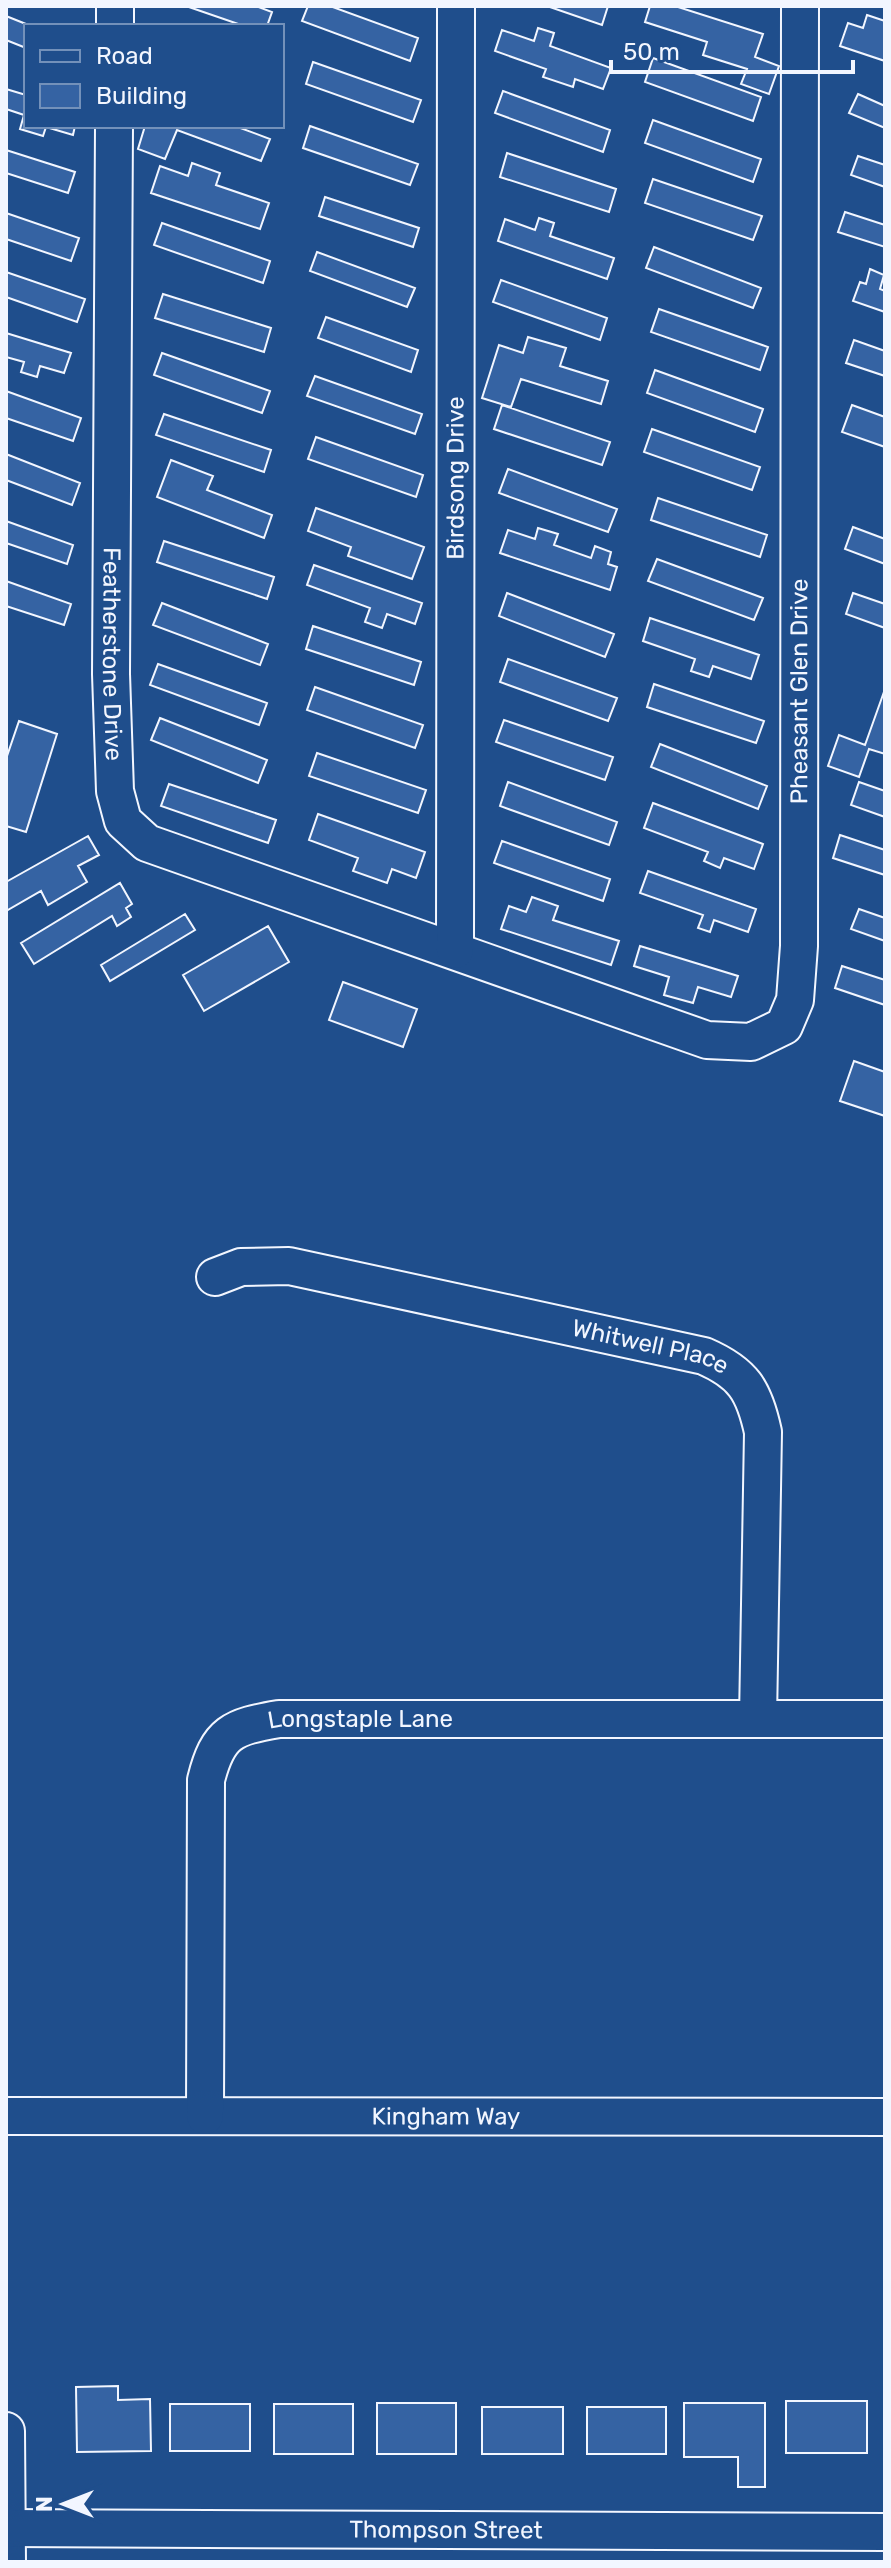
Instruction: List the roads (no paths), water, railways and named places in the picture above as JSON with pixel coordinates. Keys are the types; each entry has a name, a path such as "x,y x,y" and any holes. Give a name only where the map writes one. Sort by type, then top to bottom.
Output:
{"street":[{"name":"Birdsong Drive","path":"455,950 456,6"},
{"name":"Pheasant Glen Drive","path":"455,950 707,1040 751,1042 784,1026 795,1000 799,946 800,6"},
{"name":"Featherstone Drive","path":"114,128 111,674 115,791 123,821 147,843 455,950"},
{"name":"Whitwell Place","path":"215,1277 241,1267 289,1266 704,1356 727,1366 747,1384 758,1405 763,1432 758,1719"},
{"name":"Longstaple Lane","path":"205,2116 206,1780 213,1754 228,1734 251,1724 279,1719 885,1719"},
{"name":"Kingham Way","path":"6,2116 885,2117"},
{"path":"6,2431 7,2562"},
{"name":"Thompson Street","path":"6,2528 442,2546 885,2532"}]}
